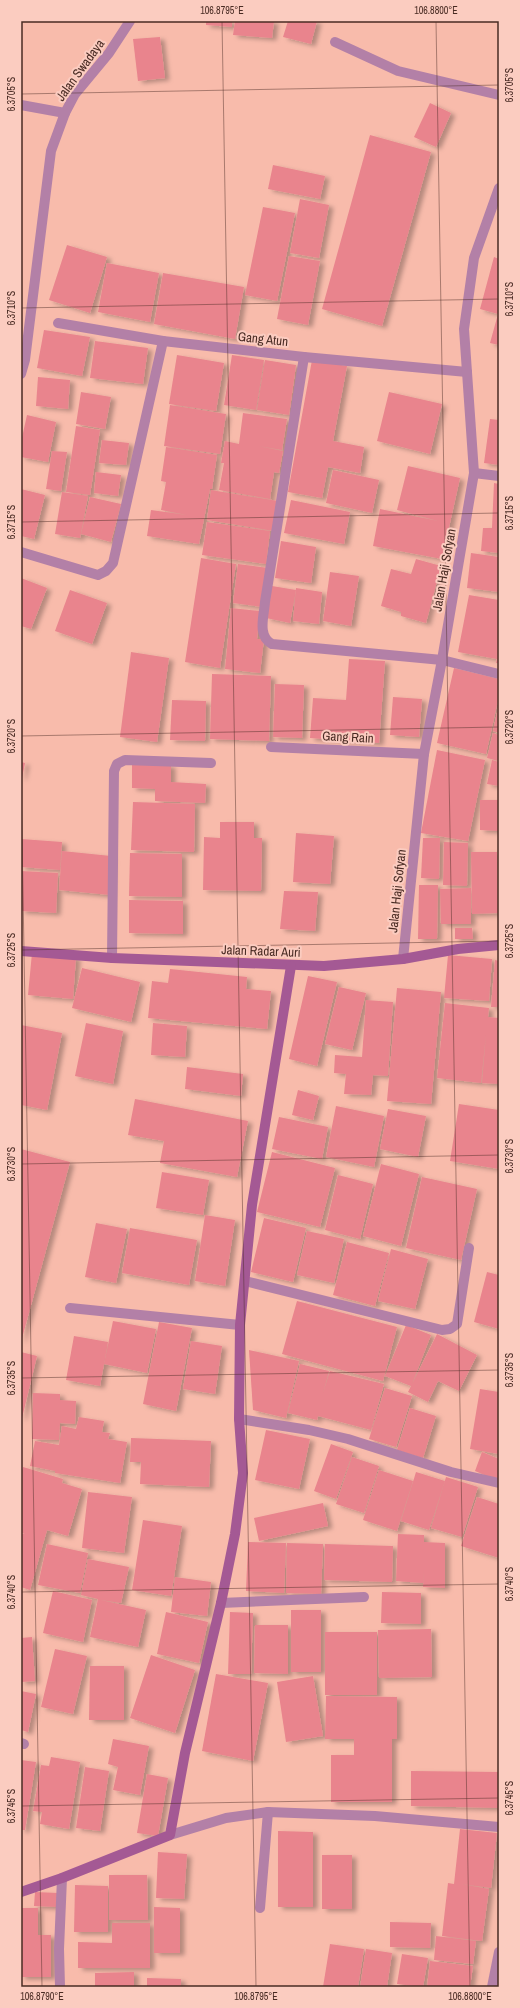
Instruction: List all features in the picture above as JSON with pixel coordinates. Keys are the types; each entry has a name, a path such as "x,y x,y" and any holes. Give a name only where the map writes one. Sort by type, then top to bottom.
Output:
{"street":[{"name":"Jalan Swadaya","path":"21,374 25,360 51,151 65,113 75,94 109,53 130,21"},
{"path":"335,42 398,71 499,95"},
{"path":"21,105 65,113"},
{"name":"Jalan Haji Sofyan","path":"403,959 424,754 442,660 474,473 464,329 474,258 496,209 499,188"},
{"name":"Gang Atun","path":"58,323 163,341 304,357 467,372"},
{"path":"21,552 98,575 110,568 163,341"},
{"path":"304,357 265,602 263,635 266,640 272,644 442,660 499,674"},
{"path":"474,473 499,476"},
{"name":"Gang Rain","path":"271,747 424,754"},
{"path":"112,958 114,771 117,764 125,760 211,763"},
{"name":"Jalan Radar Auri","path":"21,951 112,958 292,966 324,966 403,959 458,949 499,945"},
{"path":"170,1835 185,1753 221,1603 235,1534 242,1473 239,1419 240,1325 252,1205 292,966"},
{"path":"245,1281 442,1330 450,1329 457,1324 469,1248"},
{"path":"70,1308 240,1325"},
{"path":"239,1419 348,1438 451,1472 499,1483"},
{"path":"221,1603 364,1597"},
{"path":"260,1908 268,1812"},
{"path":"21,1892 62,1878 170,1835 226,1818 268,1812 375,1816 499,1827"},
{"path":"60,1987 59,1949 62,1878"},
{"path":"492,1987 499,1952"}],"building":[{"path":"206,21 232,21 232,27 206,25"},
{"path":"235,21 274,21 272,38 233,35"},
{"path":"288,21 317,21 311,44 283,37"},
{"path":"160,37 165,78 138,81 133,39"},
{"path":"430,103 451,113 436,147 414,137"},
{"path":"370,135 431,152 382,326 322,309"},
{"path":"273,165 325,176 320,199 268,189"},
{"path":"300,199 329,205 319,258 290,253"},
{"path":"263,207 295,213 277,301 245,295"},
{"path":"67,245 107,257 90,313 49,300"},
{"path":"289,256 320,261 308,325 277,319"},
{"path":"494,257 499,259 499,345 490,343 498,314 480,309"},
{"path":"107,263 159,273 150,322 98,312"},
{"path":"163,273 244,287 235,339 154,324"},
{"path":"44,330 90,337 82,376 37,368"},
{"path":"95,341 148,348 143,384 90,378"},
{"path":"177,355 224,363 216,411 169,404"},
{"path":"232,355 264,360 256,410 224,405"},
{"path":"265,360 296,365 289,415 257,410"},
{"path":"312,360 347,366 333,441 364,447 360,473 328,467 322,498 288,492"},
{"path":"38,377 70,380 68,409 36,406"},
{"path":"81,392 111,397 105,429 76,424"},
{"path":"389,392 442,404 430,454 377,441"},
{"path":"170,405 226,414 220,454 164,446"},
{"path":"243,413 287,419 282,450 258,446 283,451 279,473 274,472 270,499 219,490 224,463 221,463 225,441 239,444"},
{"path":"27,415 56,422 48,462 21,457 21,442"},
{"path":"490,419 499,420 499,465 484,463"},
{"path":"76,426 100,430 90,495 66,492"},
{"path":"102,440 129,443 126,465 99,463"},
{"path":"166,447 217,455 212,489 210,489 199,544 147,536 151,510 187,515 161,510 166,482 161,481"},
{"path":"52,451 67,452 61,491 46,489"},
{"path":"408,466 460,478 442,559 373,546 380,509 438,521 397,510"},
{"path":"333,470 379,480 372,513 326,503"},
{"path":"96,472 121,475 118,496 94,493"},
{"path":"494,483 499,484 499,553 481,551 483,528 492,528"},
{"path":"21,489 45,495 34,539 21,536"},
{"path":"211,490 278,501 274,531 207,520"},
{"path":"62,492 88,496 80,538 55,534"},
{"path":"90,497 121,504 111,542 81,534"},
{"path":"291,500 350,512 344,544 284,533"},
{"path":"207,522 270,531 266,564 202,555"},
{"path":"281,541 316,547 311,583 275,578"},
{"path":"471,553 499,557 499,592 467,588"},
{"path":"201,558 236,564 220,668 185,662"},
{"path":"416,559 441,566 426,623 401,616 401,612 381,606 391,569 411,574"},
{"path":"238,564 268,568 262,607 233,603"},
{"path":"330,572 359,576 351,626 323,621"},
{"path":"21,578 47,588 31,629 21,626"},
{"path":"272,586 296,590 290,623 266,618"},
{"path":"296,588 322,592 319,624 293,621"},
{"path":"70,590 107,603 92,644 55,631"},
{"path":"469,595 499,600 499,663 496,663 497,659 458,652"},
{"path":"231,608 260,611 257,639 264,639 260,673 225,669"},
{"path":"131,652 169,658 157,742 120,737"},
{"path":"349,659 385,661 379,743 310,738 313,698 346,700"},
{"path":"454,668 499,679 499,696 486,754 437,743"},
{"path":"212,674 271,676 269,741 210,739"},
{"path":"275,684 304,685 302,738 273,737"},
{"path":"393,697 422,699 419,737 390,735"},
{"path":"172,700 206,701 205,741 170,740"},
{"path":"499,708 499,733 493,731"},
{"path":"493,733 499,735 499,761 487,758"},
{"path":"437,750 485,760 468,841 421,833"},
{"path":"492,760 499,762 499,786 487,784"},
{"path":"21,762 25,763 22,778 21,778"},
{"path":"132,763 171,765 171,782 206,784 205,803 155,801 155,789 132,788"},
{"path":"480,800 499,800 499,831 480,830"},
{"path":"133,802 195,804 194,852 131,850"},
{"path":"220,822 254,822 254,838 262,838 261,891 203,890 204,837 220,838"},
{"path":"296,833 334,836 330,884 293,882"},
{"path":"423,838 440,838 439,879 421,878"},
{"path":"21,839 62,842 60,870 21,867"},
{"path":"444,842 468,843 467,886 443,885"},
{"path":"62,851 111,856 110,895 59,890"},
{"path":"471,852 497,852 498,913 472,914"},
{"path":"130,853 182,854 182,897 129,896"},
{"path":"21,871 58,873 56,913 21,911"},
{"path":"419,885 438,885 437,939 418,939"},
{"path":"471,888 471,924 441,924 440,889"},
{"path":"284,891 318,892 315,931 280,929"},
{"path":"129,900 183,901 183,934 129,933"},
{"path":"455,928 472,928 473,939 455,939"},
{"path":"32,953 76,957 73,999 28,995"},
{"path":"448,955 492,959 489,1001 444,998"},
{"path":"495,960 499,961 499,1007 491,1007"},
{"path":"82,968 140,982 131,1022 72,1008"},
{"path":"170,969 247,977 246,989 271,991 267,1029 148,1018 152,981 168,983"},
{"path":"308,976 337,982 317,1066 289,1059"},
{"path":"339,987 366,993 352,1050 325,1044"},
{"path":"397,988 441,992 431,1104 387,1101"},
{"path":"366,1000 393,1002 388,1076 373,1075 371,1095 344,1094 346,1074 334,1073 335,1055 362,1057"},
{"path":"445,1003 489,1008 488,1017 499,1018 499,1084 482,1083 486,1034 481,1083 437,1078"},
{"path":"86,1023 123,1031 113,1084 75,1076"},
{"path":"153,1023 187,1026 185,1057 151,1055"},
{"path":"21,1025 62,1033 47,1110 21,1105"},
{"path":"187,1067 243,1074 241,1096 185,1089"},
{"path":"298,1090 319,1096 313,1120 292,1115"},
{"path":"135,1099 248,1121 237,1177 160,1163 164,1141 128,1135"},
{"path":"459,1104 499,1110 499,1169 450,1161"},
{"path":"336,1106 384,1116 374,1167 326,1157"},
{"path":"388,1109 426,1116 418,1157 380,1149"},
{"path":"279,1117 328,1127 322,1159 272,1149"},
{"path":"21,1149 70,1162 21,1342"},
{"path":"272,1152 335,1168 320,1227 257,1212"},
{"path":"381,1164 419,1174 401,1246 363,1236"},
{"path":"162,1172 209,1180 203,1215 156,1208"},
{"path":"338,1175 373,1184 360,1239 325,1230"},
{"path":"422,1177 477,1189 461,1260 406,1248"},
{"path":"205,1215 235,1220 225,1286 195,1281"},
{"path":"264,1218 306,1228 293,1282 251,1272"},
{"path":"96,1223 127,1229 116,1283 85,1277"},
{"path":"130,1228 197,1240 189,1285 122,1273"},
{"path":"307,1231 344,1239 334,1283 297,1275"},
{"path":"347,1242 389,1253 375,1306 333,1295"},
{"path":"391,1249 428,1259 415,1309 378,1301"},
{"path":"487,1272 499,1275 499,1329 474,1322"},
{"path":"297,1301 397,1327 383,1381 282,1354"},
{"path":"113,1321 156,1329 147,1373 104,1364"},
{"path":"159,1322 192,1328 176,1411 143,1404"},
{"path":"406,1325 431,1335 412,1384 437,1334 477,1355 459,1391 438,1381 428,1402 408,1392 411,1386 385,1376"},
{"path":"74,1336 108,1342 100,1386 66,1380"},
{"path":"191,1341 222,1346 215,1394 183,1389"},
{"path":"249,1350 299,1361 286,1418 253,1410"},
{"path":"21,1352 37,1356 22,1418 21,1418"},
{"path":"300,1364 329,1371 323,1393 330,1371 384,1384 371,1430 318,1416 317,1420 288,1413"},
{"path":"385,1388 412,1396 396,1447 369,1439"},
{"path":"480,1389 499,1392 499,1454 470,1449"},
{"path":"33,1393 60,1394 60,1400 76,1401 75,1424 60,1423 59,1440 32,1439"},
{"path":"410,1408 436,1416 423,1458 397,1450"},
{"path":"79,1417 104,1421 102,1432 110,1433 108,1439 127,1442 120,1483 55,1473 55,1471 30,1466 35,1441 59,1445 62,1426 76,1429"},
{"path":"266,1430 310,1439 299,1489 255,1480"},
{"path":"131,1438 211,1441 209,1487 140,1484 141,1462 130,1462"},
{"path":"331,1444 353,1452 336,1499 314,1491"},
{"path":"482,1452 499,1459 499,1481 475,1471"},
{"path":"352,1457 379,1466 364,1513 336,1504"},
{"path":"23,1467 63,1479 62,1483 82,1489 68,1536 47,1530 30,1590 21,1587 21,1534 25,1534 21,1533 21,1474"},
{"path":"379,1470 413,1481 397,1531 363,1520"},
{"path":"416,1472 445,1481 429,1530 401,1521"},
{"path":"446,1477 478,1487 462,1537 431,1528"},
{"path":"88,1492 132,1497 124,1553 82,1548"},
{"path":"477,1497 499,1504 499,1558 461,1546"},
{"path":"323,1503 328,1526 259,1541 254,1518"},
{"path":"143,1520 182,1526 171,1596 132,1590"},
{"path":"398,1534 424,1535 424,1542 445,1543 445,1588 423,1587 424,1571 423,1583 396,1581"},
{"path":"248,1542 286,1543 284,1593 246,1591"},
{"path":"287,1543 323,1544 321,1594 286,1593"},
{"path":"47,1544 88,1553 80,1593 38,1585"},
{"path":"325,1544 393,1546 392,1582 324,1580"},
{"path":"88,1559 129,1567 121,1603 101,1600 146,1610 138,1647 90,1637 98,1599 81,1595"},
{"path":"175,1577 211,1582 207,1616 171,1612"},
{"path":"53,1591 92,1600 83,1642 43,1633"},
{"path":"382,1592 421,1593 421,1624 381,1623"},
{"path":"291,1610 321,1610 321,1672 291,1672"},
{"path":"166,1612 208,1622 199,1663 157,1654"},
{"path":"230,1612 253,1613 251,1674 228,1674"},
{"path":"255,1625 288,1625 288,1674 254,1673"},
{"path":"431,1629 432,1677 379,1678 378,1630"},
{"path":"325,1632 377,1632 377,1695 325,1695"},
{"path":"32,1637 35,1681 21,1682 21,1638"},
{"path":"55,1649 87,1656 73,1714 41,1707"},
{"path":"151,1655 195,1670 175,1733 130,1718"},
{"path":"90,1666 124,1666 124,1720 89,1720"},
{"path":"216,1674 268,1683 253,1761 202,1751"},
{"path":"313,1676 323,1736 286,1742 277,1682"},
{"path":"21,1691 36,1694 28,1732 21,1730"},
{"path":"326,1696 397,1697 397,1739 392,1739 392,1802 331,1802 331,1755 354,1755 354,1739 325,1739"},
{"path":"113,1739 149,1746 140,1795 113,1790 118,1767 108,1764"},
{"path":"51,1757 80,1762 69,1829 40,1824 42,1812 33,1811 41,1765 49,1766"},
{"path":"21,1760 36,1762 25,1830 21,1830"},
{"path":"85,1767 109,1771 100,1831 76,1828"},
{"path":"411,1771 499,1772 499,1808 411,1806"},
{"path":"147,1774 168,1778 158,1836 137,1833"},
{"path":"460,1829 497,1833 491,1888 461,1884 489,1889 482,1941 442,1936 448,1883 454,1884"},
{"path":"278,1831 313,1832 313,1907 278,1907"},
{"path":"158,1852 187,1854 184,1899 156,1898"},
{"path":"322,1855 352,1855 352,1909 322,1909"},
{"path":"109,1875 147,1875 148,1920 109,1920"},
{"path":"75,1885 108,1886 108,1932 74,1932"},
{"path":"35,1892 58,1893 57,1907 34,1906"},
{"path":"154,1907 180,1908 180,1953 154,1953"},
{"path":"21,1908 38,1908 38,1935 51,1935 51,1977 21,1977"},
{"path":"390,1922 431,1923 430,1948 390,1947"},
{"path":"112,1923 150,1923 150,1968 78,1968 78,1942 112,1943"},
{"path":"436,1936 476,1941 473,1964 434,1960"},
{"path":"330,1944 364,1949 358,1987 323,1987"},
{"path":"366,1949 392,1953 387,1987 360,1987"},
{"path":"402,1954 428,1958 423,1987 397,1984"},
{"path":"430,1961 473,1966 470,1987 427,1987"},
{"path":"134,1972 134,1987 95,1987 95,1973"},
{"path":"147,1978 181,1979 181,1987 147,1987"}]}
